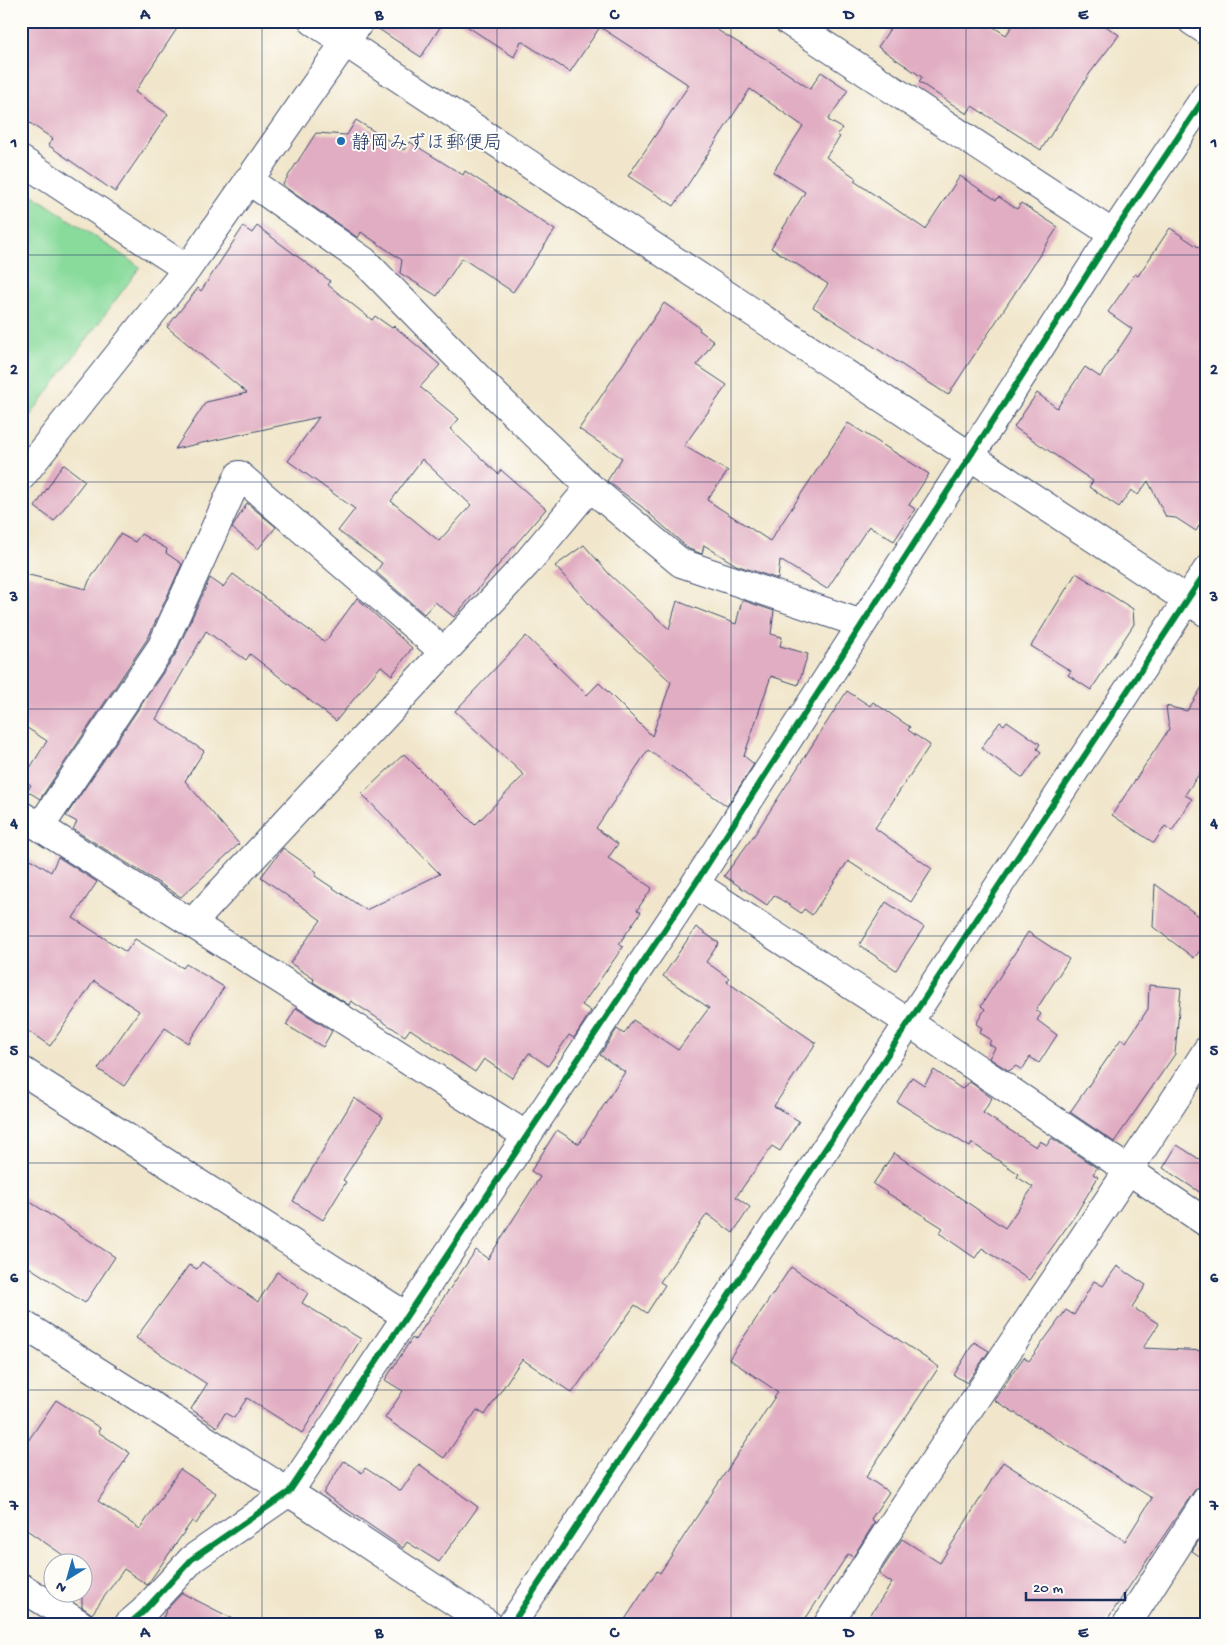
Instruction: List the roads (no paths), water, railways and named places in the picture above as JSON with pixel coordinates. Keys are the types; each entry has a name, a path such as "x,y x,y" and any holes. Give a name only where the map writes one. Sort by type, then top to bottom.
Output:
{"street":[{"path":"313,21 353,32 969,457 1197,607"},
{"path":"788,21 1113,234"},
{"path":"1192,21 1207,31"},
{"path":"21,477 187,269 353,32"},
{"path":"129,1624 143,1612 192,1559 289,1492 694,884 1113,234 1207,94"},
{"path":"21,160 187,269"},
{"path":"248,180 364,261 493,393 590,486 681,562 862,624"},
{"path":"444,652 239,475 162,646 30,821 527,1136"},
{"path":"192,923 526,564 590,486"},
{"path":"512,1624 908,1022 1197,607 1207,570"},
{"path":"694,884 908,1022 1207,1223"},
{"path":"828,1624 914,1488 1129,1171 1207,1050"},
{"path":"21,1070 406,1316"},
{"path":"21,1323 289,1492 488,1624"},
{"path":"1127,1624 1207,1499"},
{"path":"21,1587 80,1624"}],"place":[{"name":"静岡みずほ郵便局","path":"341,141"}]}
